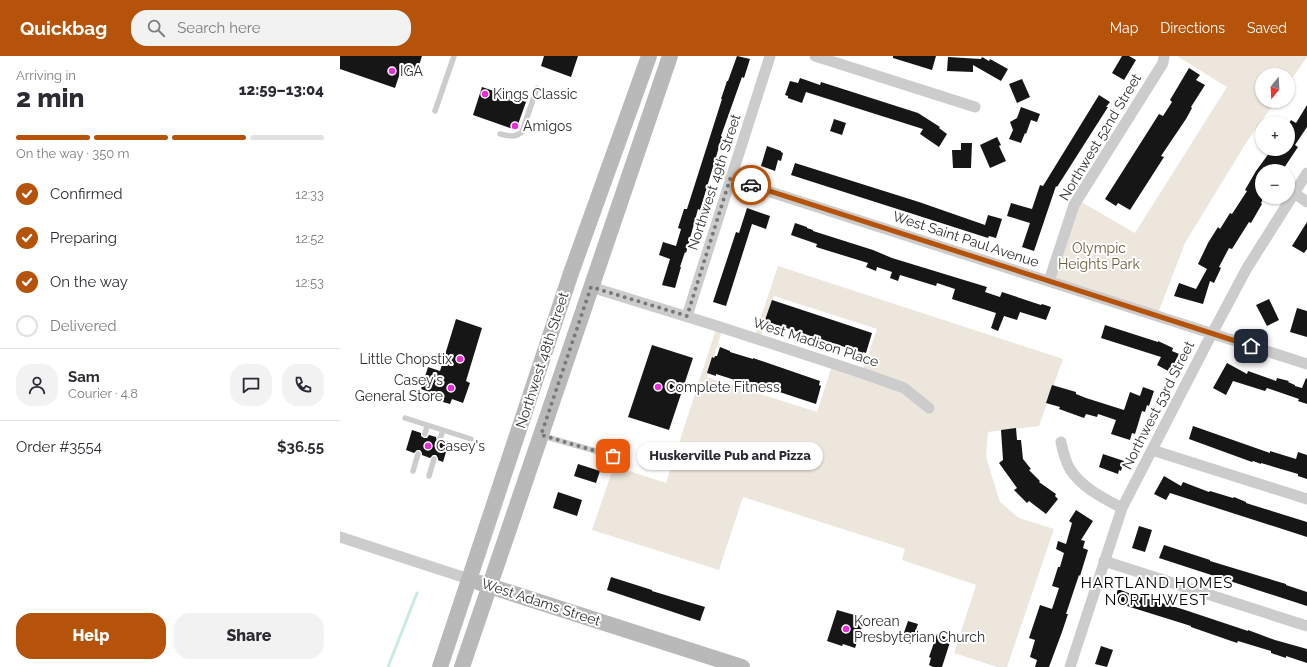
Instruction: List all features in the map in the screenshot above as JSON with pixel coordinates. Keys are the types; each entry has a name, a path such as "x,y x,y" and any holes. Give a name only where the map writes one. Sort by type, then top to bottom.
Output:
{"main road":[{"name":"Northwest 48th Street","path":"440,667 569,280 649,56"},
{"name":"Northwest 48th Street","path":"462,667 670,56"},
{"path":"591,287 586,282 586,278 635,129 634,100"},
{"name":"West Adams Street","path":"469,579 742,667"}],"street":[{"name":"Northwest 49th Street","path":"687,316 770,56"},
{"path":"815,56 975,107"},
{"name":"Northwest 52nd Street","path":"1049,281 1074,205 1163,63 1164,56"},
{"name":"Northwest 53rd Street","path":"1295,192 1307,173"},
{"name":"West Saint Paul Avenue","path":"730,179 1307,364"},
{"path":"1295,195 1307,202"},
{"name":"Northwest 53rd Street","path":"1070,667 1122,508 1247,268 1288,204"},
{"name":"West Madison Place","path":"591,287 687,316 904,388 929,408"},
{"path":"1061,442 1066,461 1075,476 1091,490 1122,508"},
{"path":"1152,450 1307,499"},
{"name":"West Adams Street","path":"340,537 469,579"},
{"path":"1104,561 1307,626"}],"lane":[{"path":"435,111 454,56"},
{"path":"500,134 513,137 522,132 537,88"},
{"path":"405,418 471,439"},
{"path":"425,434 428,426"},
{"path":"440,439 443,430"},
{"path":"541,435 613,456"},
{"path":"413,471 418,454"},
{"path":"429,476 434,459"}],"green space":[{"name":"Olympic Heights Park","path":"1177,56 1307,56 1295,74 1295,68 1255,68 1255,108 1271,108 1265,116 1255,116 1255,130 1185,243 1157,316 1049,281 1078,200 1135,233 1227,87"},
{"path":"778,266 1063,359 1039,426 988,432 986,457 1000,502 1019,518 1054,529 1007,667 997,667 954,653 976,585 902,560 905,549 743,497 719,570 592,530 614,466 666,483 717,326 723,328 707,377 817,412 833,363 862,372 877,329 774,296 760,340 754,338"}],"building":[{"name":"IGA","path":"340,56 422,56 415,78 400,73 395,88 340,69"},
{"path":"544,56 578,56 571,77 541,66"},
{"path":"737,56 750,59 744,78 742,77 721,136 722,137 700,210 698,209 675,288 662,285 670,259 659,255 663,242 676,246 681,229 678,228 684,209 687,209 721,99"},
{"path":"893,56 936,56 932,70 893,58"},
{"path":"1122,56 1129,56 1136,60 1124,80 1112,73"},
{"path":"948,57 981,59 982,57 989,61 990,59 1008,69 1001,81 973,65 973,72 947,71"},
{"path":"1189,68 1200,75 1196,80 1205,85 1191,107 1192,108 1186,119 1161,156 1164,157 1130,210 1118,203 1116,206 1105,199 1159,114 1163,116 1172,102 1170,100"},
{"path":"800,78 820,85 821,82 918,113 940,127 939,128 947,134 939,147 920,134 923,129 806,92 802,103 788,98 788,96 785,95 790,81 798,83"},
{"path":"1022,79 1030,97 1017,103 1009,84"},
{"path":"482,87 526,102 516,130 473,115"},
{"path":"1099,95 1110,102 1106,107 1108,107 1057,187 1056,186 1034,251 1022,247 1030,223 1007,216 1011,203 1032,209 1040,185 1043,186"},
{"path":"1307,105 1307,127 1295,145 1295,122"},
{"path":"1021,107 1040,114 1037,122 1031,120 1021,143 1009,139 1013,130 1010,122 1017,118"},
{"path":"834,119 846,123 842,135 830,131"},
{"path":"997,137 1001,145 999,146 1006,161 990,168 980,145"},
{"path":"961,143 972,143 971,168 953,168 952,150 961,150"},
{"path":"767,146 783,153 781,161 778,160 775,171 761,166"},
{"path":"1267,156 1292,156 1287,164 1261,164"},
{"path":"795,163 919,202 985,225 988,215 1002,219 996,238 989,236 988,238 791,175"},
{"path":"1255,173 1255,204 1262,204 1251,223 1249,222 1232,249 1229,248 1219,267 1221,268 1214,283 1210,281 1203,304 1174,296 1179,283 1196,289 1207,269 1198,264 1208,243 1218,227 1220,229 1230,213 1232,214 1247,191 1245,190"},
{"path":"747,208 770,216 766,229 752,224 726,306 713,302 736,232 739,233"},
{"path":"1307,222 1307,249 1304,253 1292,246"},
{"path":"795,223 807,227 813,231 873,250 892,258 987,287 985,292 1000,297 1002,292 1051,307 1046,320 1020,312 1017,320 1004,316 998,331 991,328 996,313 952,299 955,289 937,283 936,286 900,275 898,281 890,278 892,272 877,267 876,271 866,267 868,263 816,247 817,244 791,235"},
{"path":"1269,299 1279,320 1267,326 1256,305"},
{"path":"772,300 872,333 866,353 768,322 765,320"},
{"path":"1297,308 1307,311 1307,337 1290,332"},
{"path":"456,319 482,328 466,381 470,383 463,403 452,399 450,404 443,402 444,397 421,389 428,367 440,371"},
{"path":"1105,325 1158,341 1173,348 1172,351 1179,354 1170,372 1157,365 1161,357 1101,338"},
{"path":"652,345 693,358 669,430 628,417"},
{"path":"720,347 730,352 753,358 820,381 819,385 821,386 816,404 761,386 759,390 750,387 751,385 716,374 716,376 707,373 712,357 714,358 717,356"},
{"path":"1227,363 1247,374 1248,371 1276,381 1277,378 1289,381 1288,382 1295,386 1302,388 1306,378 1307,404 1298,401 1299,399 1267,388 1265,391 1233,381 1226,395 1213,388"},
{"path":"1052,385 1076,392 1076,394 1086,398 1124,410 1130,392 1140,396 1143,387 1154,391 1149,406 1147,405 1145,412 1142,411 1135,434 1132,433 1130,440 1111,434 1116,420 1098,414 1097,417 1086,414 1084,418 1059,409 1060,407 1046,403"},
{"path":"1193,426 1270,453 1270,451 1296,459 1298,452 1307,455 1307,479 1298,476 1298,474 1261,463 1252,462 1189,439"},
{"path":"1016,428 1017,440 1021,440 1023,459 1031,469 1029,470 1040,481 1039,482 1056,494 1055,496 1058,499 1046,514 1029,501 1027,503 1014,490 1017,488 999,463 1003,460 1001,430"},
{"name":"Casey's","path":"412,430 421,433 421,436 424,438 427,438 429,435 436,437 437,442 439,443 444,440 449,442 443,462 438,460 436,455 433,455 430,458 422,455 420,450 417,450 414,453 406,450"},
{"path":"1103,454 1124,461 1121,471 1119,470 1118,474 1099,467"},
{"path":"578,464 600,471 596,483 574,476"},
{"path":"1164,476 1181,486 1183,482 1209,492 1234,497 1246,503 1307,522 1307,537 1170,493 1166,500 1154,494"},
{"path":"558,492 582,500 577,516 553,508"},
{"path":"1076,510 1093,521 1081,540 1085,541 1083,548 1088,550 1066,614 1068,614 1062,632 1049,667 1035,667 1037,660 1030,657 1035,640 1029,638 1040,605 1052,609 1059,588 1052,586 1064,553 1056,549 1058,541 1066,544 1072,523 1069,521"},
{"path":"1139,526 1152,530 1145,552 1132,548"},
{"path":"1164,545 1307,592 1307,606 1159,558"},
{"path":"611,577 705,607 700,621 607,590"},
{"path":"1118,589 1307,649 1307,663 1286,656 1286,658 1271,653 1271,651 1238,641 1237,643 1191,626 1114,602"},
{"name":"Korean Presbyterian Church","path":"837,610 865,618 855,648 843,644 842,646 827,641"},
{"path":"908,621 918,624 911,644 901,641"},
{"path":"937,634 951,639 942,667 933,667 929,665 931,658 929,657"},
{"path":"1101,646 1113,650 1107,667 1095,664"}],"waterway":[{"path":"388,667 417,593"}],"way so far":[{"path":"613,456 541,435 591,287 687,316 730,179 751,185"}],"place":[{"name":"IGA","path":"392,71"},
{"name":"Kings Classic","path":"485,94"},
{"name":"Amigos","path":"515,126"},
{"name":"Little Chopstix","path":"460,359"},
{"name":"Complete Fitness","path":"658,387"},
{"name":"Casey's General Store","path":"451,388"},
{"name":"Casey's","path":"428,446"},
{"name":"Huskerville Pub and Pizza","path":"613,456"},
{"name":"Korean Presbyterian Church","path":"846,629"}],"district":[{"name":"HARTLAND HOMES NORTHWEST","path":"1157,592"}],"route":[{"path":"751,185 1251,346"}]}
